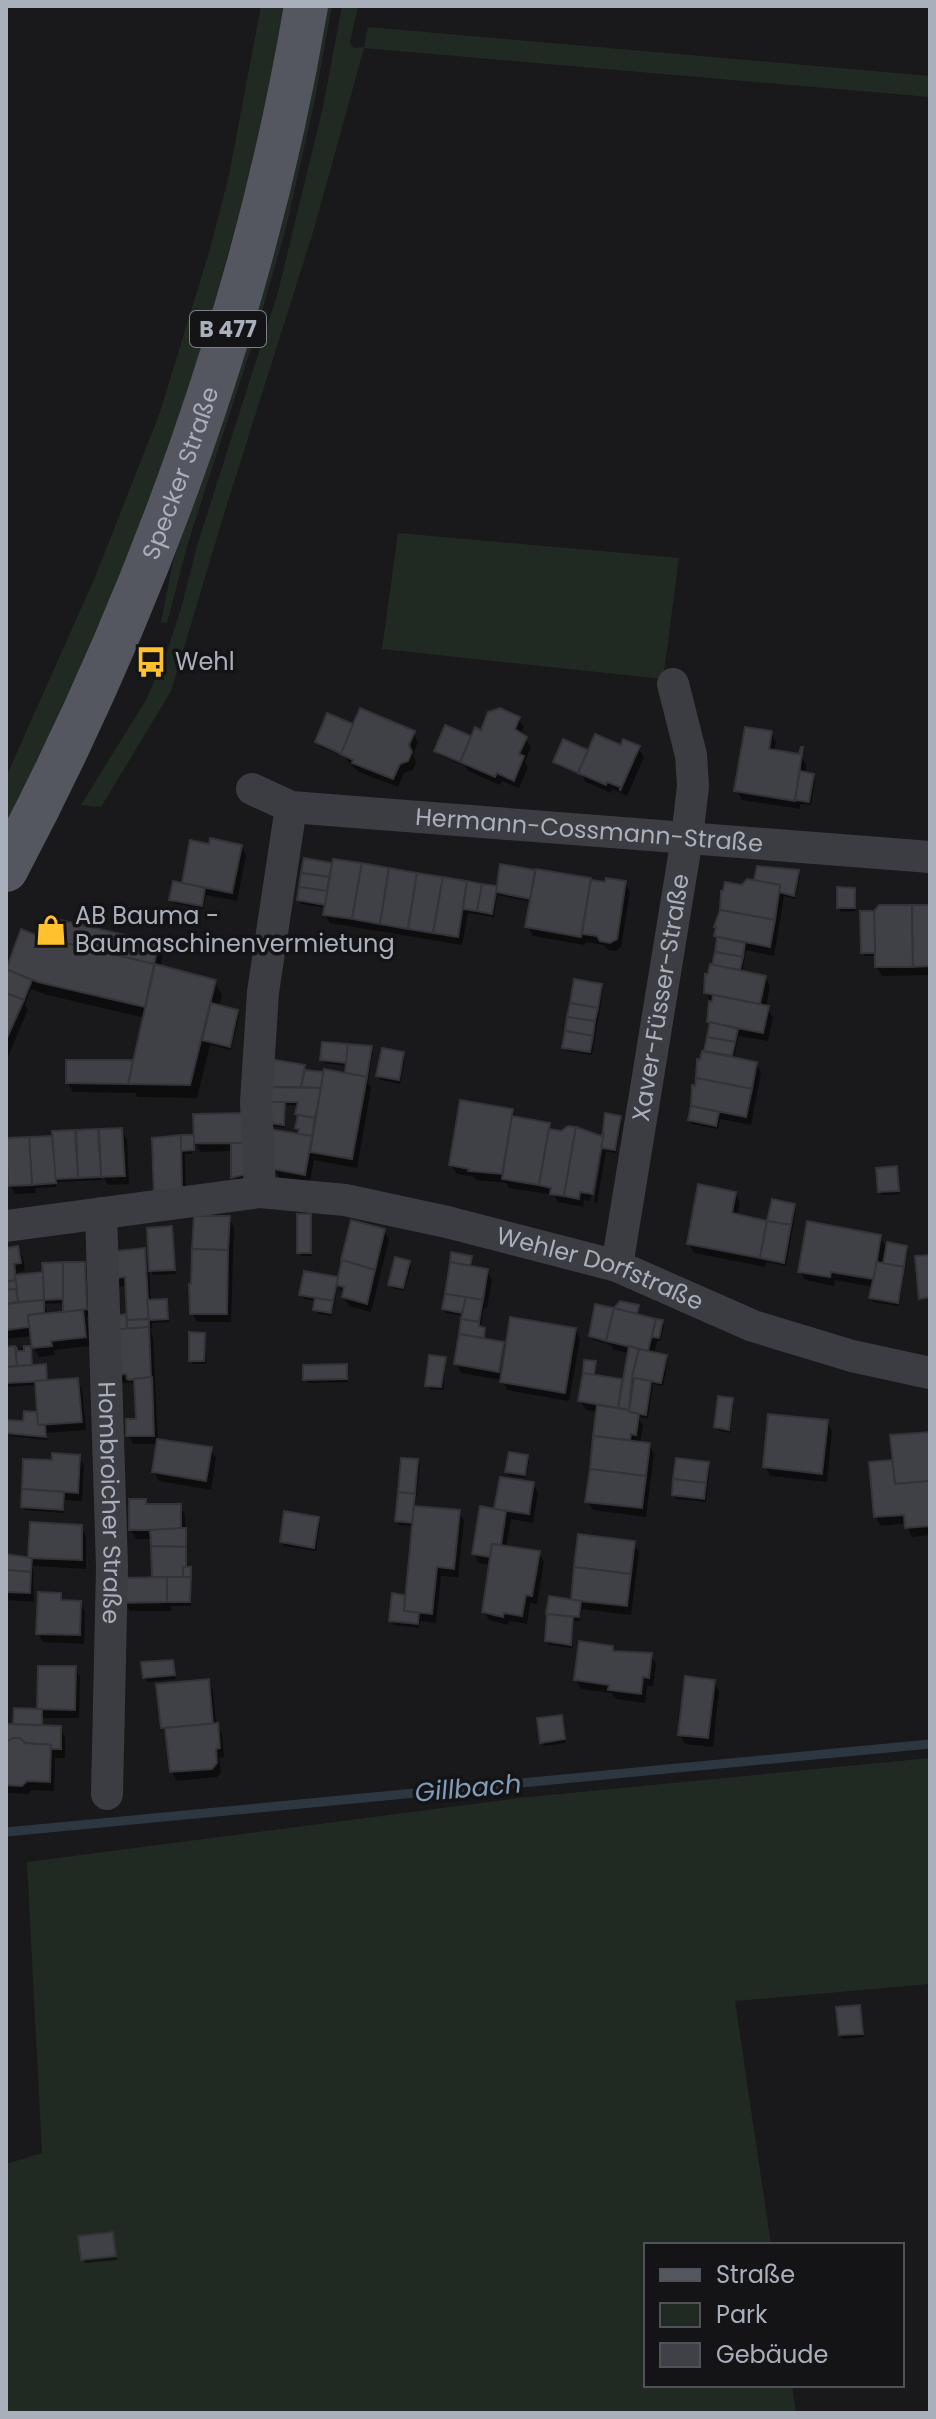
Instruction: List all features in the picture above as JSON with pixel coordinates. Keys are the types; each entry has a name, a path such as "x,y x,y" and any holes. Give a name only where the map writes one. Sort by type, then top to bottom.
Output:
{"main road":[{"name":"Specker Straße","path":"6,870 57,774 160,534 190,449 257,230 284,118 306,6"}],"street":[{"name":"Xaver-Füsser-Straße","path":"617,1266 693,786 691,755 673,684"},
{"name":"Hermann-Cossmann-Straße","path":"252,789 291,807 930,857"},
{"path":"260,1192 256,1102 263,992 291,807"},
{"name":"Wehler Dorfstraße","path":"6,1226 260,1192 345,1200 617,1266 753,1326 852,1356 930,1373"},
{"name":"Hombroicher Straße","path":"101,1213 112,1567 107,1794"}],"green space":[{"path":"261,6 286,6 251,169 194,379 111,607 6,825 6,777 96,575 160,412 210,249 229,175"},
{"path":"324,6 332,6 286,228 188,543 167,623 161,622 172,566"},
{"path":"342,6 358,6 350,43 354,48 364,47 368,27 930,76 930,97 364,48 314,229 171,691 101,807 81,805 146,700 166,655 197,546 278,292 323,107"},
{"path":"398,533 679,558 663,679 382,649"},
{"path":"930,1758 930,1984 735,2001 771,2243 644,2243 644,2387 792,2387 796,2413 6,2413 6,2164 42,2153 27,1862 519,1798"}],"building":[{"path":"360,708 415,731 409,745 412,752 408,761 400,764 393,779 352,763 353,760 340,754"},
{"path":"500,708 520,717 515,729 527,737 519,754 524,756 514,781 497,773 495,777 460,762 475,727 481,730 488,712"},
{"path":"327,713 353,724 341,754 315,742"},
{"path":"445,725 471,736 460,762 434,751"},
{"path":"745,727 772,731 769,749 799,754 803,747 795,801 734,791"},
{"path":"595,734 621,745 623,739 640,746 620,791 620,787 607,782 606,785 578,773"},
{"path":"563,739 588,750 578,773 553,762"},
{"path":"800,771 814,774 809,802 795,800"},
{"path":"210,838 242,845 232,893 182,883 190,840 209,844"},
{"path":"304,858 332,863 329,877 301,873"},
{"path":"333,859 362,863 352,919 323,915"},
{"path":"362,863 389,868 380,924 352,919"},
{"path":"500,864 535,870 530,899 496,892"},
{"path":"757,866 799,870 794,896 779,892 780,885 754,880"},
{"path":"389,868 417,873 408,929 380,924"},
{"path":"536,869 591,878 581,937 525,927"},
{"path":"301,873 329,877 327,891 299,887"},
{"path":"417,873 443,877 433,933 408,929"},
{"path":"443,877 467,881 458,937 433,933"},
{"path":"606,878 626,881 617,939 610,943 600,941 597,936 582,934 591,880 605,882"},
{"path":"747,879 780,885 775,920 720,910 725,882 742,885"},
{"path":"173,881 205,888 202,906 169,900"},
{"path":"467,881 482,884 477,911 463,909"},
{"path":"482,884 497,886 492,914 477,911"},
{"path":"299,887 327,891 325,905 297,900"},
{"path":"837,887 855,888 855,908 837,908"},
{"path":"879,905 912,905 913,967 875,967 874,911"},
{"path":"912,905 930,905 930,966 913,967"},
{"path":"720,910 775,920 770,947 714,936"},
{"path":"860,911 874,911 875,953 861,953"},
{"path":"56,919 159,943 154,964 41,938"},
{"path":"21,929 48,940 154,964 145,1007 38,982 6,970"},
{"path":"717,937 745,943 743,957 715,952"},
{"path":"715,952 743,957 740,970 712,965"},
{"path":"155,964 216,980 190,1085 128,1084"},
{"path":"710,964 766,976 760,1004 704,993 705,974 708,974"},
{"path":"6,969 32,980 24,1000 6,993"},
{"path":"574,979 602,984 598,1008 570,1003"},
{"path":"6,993 24,1000 7,1038 6,1038"},
{"path":"713,995 769,1006 763,1033 707,1022 709,1001 712,1002"},
{"path":"211,1003 238,1010 230,1047 202,1040"},
{"path":"570,1003 598,1008 595,1021 567,1017"},
{"path":"567,1017 595,1021 593,1036 565,1031"},
{"path":"710,1022 738,1029 735,1042 707,1037"},
{"path":"565,1031 593,1036 590,1052 562,1048"},
{"path":"707,1037 735,1042 732,1056 704,1051"},
{"path":"322,1042 348,1044 346,1063 320,1060"},
{"path":"348,1044 372,1046 367,1077 345,1073"},
{"path":"382,1048 404,1052 399,1080 376,1076"},
{"path":"702,1051 757,1062 752,1089 696,1078 697,1059 700,1060"},
{"path":"270,1059 305,1065 301,1087 267,1087"},
{"path":"66,1060 133,1060 128,1084 66,1083"},
{"path":"324,1069 367,1077 352,1159 310,1152"},
{"path":"305,1070 323,1072 321,1088 301,1087"},
{"path":"696,1078 752,1089 746,1117 691,1106 692,1085 695,1086"},
{"path":"267,1087 321,1088 315,1118 295,1114 298,1102 267,1102"},
{"path":"460,1100 513,1109 502,1174 468,1171 449,1165"},
{"path":"267,1102 285,1102 284,1125 269,1123"},
{"path":"691,1106 719,1112 716,1126 688,1120"},
{"path":"246,1113 246,1143 194,1143 193,1114"},
{"path":"605,1113 621,1116 615,1150 601,1148"},
{"path":"298,1115 315,1118 312,1136 298,1134 299,1129 295,1128"},
{"path":"512,1116 550,1123 539,1185 502,1179"},
{"path":"568,1126 576,1127 564,1196 550,1194 551,1188 539,1185 549,1129 561,1131"},
{"path":"576,1127 601,1136 604,1132 593,1194 580,1192 579,1199 564,1196"},
{"path":"122,1128 125,1176 101,1177 99,1129"},
{"path":"98,1129 101,1177 78,1178 76,1130"},
{"path":"269,1129 312,1136 305,1175 272,1169"},
{"path":"75,1130 78,1178 55,1179 52,1131"},
{"path":"181,1135 182,1192 154,1196 152,1138"},
{"path":"181,1135 194,1135 194,1150 181,1151"},
{"path":"52,1136 56,1183 32,1185 29,1137"},
{"path":"29,1137 32,1185 8,1186 6,1138"},
{"path":"231,1143 246,1143 247,1174 231,1178"},
{"path":"897,1166 899,1191 878,1192 876,1168"},
{"path":"698,1184 736,1192 732,1213 767,1221 760,1258 687,1244"},
{"path":"772,1199 795,1204 791,1225 767,1221"},
{"path":"297,1214 311,1214 311,1253 297,1253"},
{"path":"194,1216 230,1216 228,1250 192,1249"},
{"path":"351,1220 385,1229 375,1270 341,1260"},
{"path":"767,1221 791,1225 784,1263 760,1258"},
{"path":"807,1221 881,1235 874,1279 831,1272 830,1277 798,1272"},
{"path":"172,1226 175,1270 149,1271 147,1228"},
{"path":"887,1242 907,1246 904,1267 883,1264"},
{"path":"18,1246 21,1263 14,1264 16,1280 6,1282 6,1248"},
{"path":"145,1248 149,1319 127,1320 125,1277 108,1279 108,1252"},
{"path":"192,1249 228,1250 227,1314 190,1314"},
{"path":"451,1252 472,1256 470,1266 450,1262"},
{"path":"930,1255 930,1297 919,1299 915,1256"},
{"path":"395,1257 410,1261 403,1288 388,1285"},
{"path":"342,1260 375,1270 367,1304 342,1297 344,1287 336,1285"},
{"path":"63,1262 85,1262 87,1309 63,1312"},
{"path":"63,1262 63,1299 44,1300 42,1263"},
{"path":"450,1262 488,1269 483,1300 445,1294"},
{"path":"877,1262 904,1267 898,1303 869,1298"},
{"path":"304,1271 338,1277 333,1301 299,1295"},
{"path":"43,1272 44,1300 18,1302 15,1275"},
{"path":"16,1280 17,1289 6,1290 6,1282"},
{"path":"16,1289 18,1302 6,1304 6,1290"},
{"path":"445,1294 466,1297 462,1313 442,1309"},
{"path":"466,1297 483,1300 479,1322 461,1319"},
{"path":"315,1298 333,1301 331,1313 313,1310"},
{"path":"167,1299 168,1319 149,1320 147,1300"},
{"path":"44,1300 44,1313 28,1315 29,1327 6,1330 6,1304"},
{"path":"620,1301 639,1305 637,1314 614,1308"},
{"path":"595,1304 614,1308 606,1341 589,1336"},
{"path":"614,1308 656,1319 648,1351 606,1341"},
{"path":"83,1310 86,1337 51,1341 52,1346 32,1348 28,1315"},
{"path":"126,1314 127,1329 109,1330 109,1317"},
{"path":"510,1317 576,1328 565,1393 500,1382"},
{"path":"149,1319 149,1327 127,1329 127,1320"},
{"path":"461,1319 479,1322 479,1326 485,1328 484,1338 459,1334"},
{"path":"656,1319 663,1320 659,1338 652,1337"},
{"path":"149,1327 151,1377 129,1380 126,1374 113,1375 108,1330"},
{"path":"189,1332 205,1333 204,1361 189,1361"},
{"path":"459,1334 504,1342 499,1372 454,1364"},
{"path":"15,1346 17,1366 6,1367 6,1347"},
{"path":"24,1346 31,1346 32,1365 17,1366 16,1347 18,1351 24,1351"},
{"path":"629,1346 639,1349 629,1410 618,1408"},
{"path":"639,1349 667,1355 661,1383 632,1378"},
{"path":"429,1355 446,1357 441,1387 425,1386"},
{"path":"584,1360 596,1361 594,1375 583,1373"},
{"path":"46,1364 47,1381 6,1383 6,1367"},
{"path":"347,1364 347,1379 303,1380 303,1365"},
{"path":"583,1373 622,1379 618,1408 578,1401"},
{"path":"152,1377 154,1436 126,1436 126,1419 136,1419 134,1379"},
{"path":"78,1378 82,1422 38,1425 35,1381"},
{"path":"634,1378 651,1381 646,1415 629,1412"},
{"path":"718,1396 733,1398 729,1430 714,1427"},
{"path":"597,1405 639,1414 636,1435 631,1434 630,1440 593,1436"},
{"path":"24,1411 37,1412 38,1425 45,1425 46,1437 6,1433 6,1420 23,1421"},
{"path":"768,1414 828,1420 822,1474 763,1467"},
{"path":"930,1432 930,1481 895,1484 890,1435"},
{"path":"593,1436 650,1443 646,1476 590,1469"},
{"path":"157,1439 212,1447 206,1481 152,1472"},
{"path":"509,1452 528,1455 525,1475 505,1472"},
{"path":"52,1453 80,1455 78,1493 22,1489 23,1459 52,1460"},
{"path":"401,1458 418,1459 415,1494 398,1492"},
{"path":"676,1458 709,1462 706,1483 673,1479"},
{"path":"892,1460 895,1484 930,1481 930,1526 905,1528 904,1515 874,1517 869,1462"},
{"path":"590,1469 646,1476 642,1508 585,1502"},
{"path":"500,1477 534,1482 529,1514 494,1509"},
{"path":"673,1479 706,1483 704,1499 672,1495"},
{"path":"22,1489 64,1492 63,1510 21,1507"},
{"path":"398,1492 415,1494 412,1523 395,1521"},
{"path":"129,1499 146,1499 146,1504 181,1504 181,1530 129,1530"},
{"path":"414,1506 460,1510 454,1569 437,1567 432,1614 404,1611"},
{"path":"480,1506 506,1511 501,1545 492,1544 490,1557 472,1554"},
{"path":"284,1511 319,1517 314,1548 280,1542"},
{"path":"30,1522 82,1525 82,1560 28,1558"},
{"path":"186,1528 186,1547 151,1546 150,1530"},
{"path":"578,1534 635,1541 631,1574 574,1567"},
{"path":"492,1544 540,1551 532,1596 526,1595 522,1616 504,1613 503,1617 482,1612"},
{"path":"151,1546 186,1547 183,1577 152,1577"},
{"path":"6,1554 32,1558 31,1572 6,1570"},
{"path":"183,1567 191,1567 191,1577 183,1577"},
{"path":"574,1567 631,1574 627,1606 571,1600"},
{"path":"6,1570 31,1572 30,1593 6,1592"},
{"path":"167,1577 167,1602 123,1603 123,1578"},
{"path":"167,1577 191,1577 190,1602 167,1602"},
{"path":"38,1592 61,1593 61,1600 81,1601 80,1635 36,1634"},
{"path":"392,1593 405,1595 404,1611 419,1613 418,1624 389,1621"},
{"path":"549,1596 581,1601 579,1617 546,1614"},
{"path":"547,1614 573,1617 571,1645 545,1641"},
{"path":"579,1641 613,1646 613,1651 652,1653 649,1678 643,1677 641,1694 608,1690 609,1685 574,1680"},
{"path":"173,1660 175,1675 143,1678 141,1662"},
{"path":"38,1666 76,1666 75,1710 37,1709"},
{"path":"685,1676 715,1680 708,1738 678,1735"},
{"path":"209,1679 213,1724 161,1728 156,1684"},
{"path":"14,1708 42,1709 42,1725 13,1724"},
{"path":"562,1715 565,1739 540,1743 537,1718"},
{"path":"218,1723 220,1748 216,1749 217,1763 212,1769 170,1772 165,1728"},
{"path":"6,1724 61,1726 61,1749 25,1743 20,1738 6,1742"},
{"path":"20,1738 25,1743 51,1745 50,1782 27,1781 22,1786 6,1785 6,1742"},
{"path":"860,2005 863,2034 839,2035 836,2007"},
{"path":"113,2232 116,2256 81,2260 78,2236"}],"waterway":[{"name":"Gillbach","path":"6,1832 930,1744"}],"place":[{"name":"Wehl","path":"151,662"},
{"name":"AB Bauma - Baumaschinenvermietung","path":"51,930"}]}
